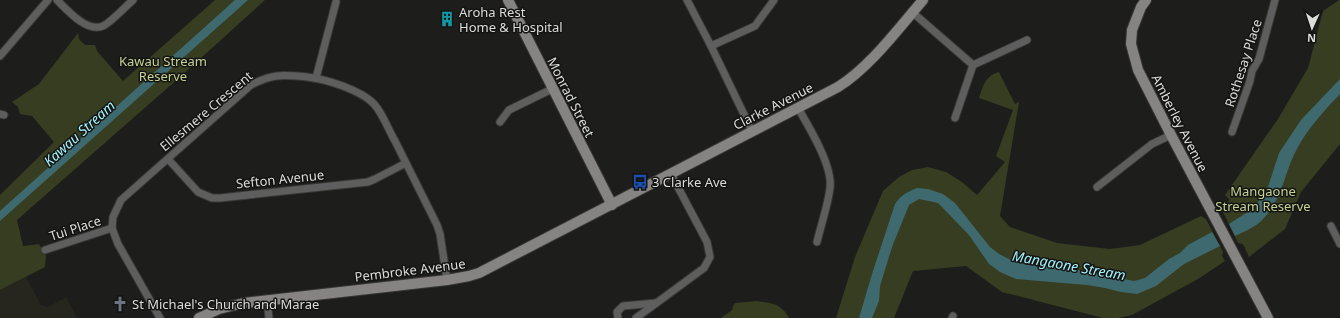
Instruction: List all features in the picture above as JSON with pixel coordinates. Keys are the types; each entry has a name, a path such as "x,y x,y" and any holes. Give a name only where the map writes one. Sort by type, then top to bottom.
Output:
{"street":[{"path":"0,56 48,0"},
{"path":"57,0 84,24 91,28 95,28 104,26 133,0"},
{"name":"Monrad Street","path":"508,0 612,205"},
{"path":"687,0 752,131"},
{"path":"711,46 755,26 774,0"},
{"name":"Clarke Avenue","path":"612,205 838,87 853,77 866,64 923,0"},
{"name":"Amberley Avenue","path":"1146,0 1141,7 1132,30 1131,44 1138,70 1268,318"},
{"name":"Rothesay Place","path":"1232,132 1250,81 1252,71 1259,59 1275,0"},
{"path":"316,78 336,2"},
{"path":"912,12 973,65"},
{"path":"955,118 973,65 1027,40"},
{"name":"Ellesmere Crescent","path":"112,228 114,217 121,200 251,85 264,78 278,75 316,78 340,85 362,94 374,104 406,164 440,234 447,280"},
{"path":"500,122 509,110 552,89"},
{"path":"798,108 824,158 828,172 830,187 817,242"},
{"path":"1096,187 1152,144 1171,135"},
{"name":"Sefton Avenue","path":"168,159 198,192 212,198 368,182 406,164"},
{"path":"636,318 704,268 710,257 707,242 671,174"},
{"name":"Pembroke Avenue","path":"199,318 210,312 229,306 267,300 447,280 469,276 485,270 612,205"},
{"path":"1331,226 1340,244"},
{"path":"112,228 118,244 160,318"},
{"name":"Tui Place","path":"46,250 112,228"},
{"path":"267,300 269,318"},
{"path":"618,318 617,312 623,306 656,303"}],"shaded area":[{"path":"26,277 41,305 48,307 66,297 77,318 0,318 0,290"}],"green space":[{"name":"Kawau Stream Reserve","path":"215,0 265,0 17,220 23,246 39,244 46,256 45,267 0,290 0,195 54,142 32,116 20,114 18,107 12,102 39,84 78,33 79,39 85,45 95,45 97,51 123,81"},
{"name":"Mangaone Stream Reserve","path":"1339,0 1340,144 1301,192 1285,229 1249,257 1243,244 1238,243 1222,210 1223,205 1230,200 1225,195 1278,119 1308,68 1323,11"},
{"path":"999,72 1015,104 1019,102 1000,216 1010,227 1057,243 1110,249 1140,245 1201,216 1206,219 1223,252 1222,256 1225,261 1198,279 1132,315 1118,318 1103,318 1002,292 966,266 913,271 894,318 836,318 855,257 883,191 899,177 912,170 928,167 946,172 962,182 977,195 1005,162 996,156 1013,110 979,98 983,86 988,79"},
{"path":"757,301 776,305 783,309 789,318 721,318 732,310 735,303"}],"water":[{"path":"235,0 248,0 0,221 0,211"},
{"path":"1340,79 1340,94 1317,119 1302,140 1293,157 1279,195 1269,213 1255,226 1235,236 1229,224 1254,208 1267,190 1279,153 1301,120"},
{"path":"917,188 928,189 943,194 955,203 990,247 999,254 1011,260 1027,265 1062,267 1134,281 1145,278 1169,259 1180,253 1188,245 1212,232 1220,246 1184,264 1156,286 1137,294 1087,285 1016,279 1000,272 989,264 969,235 938,203 919,199 909,205 892,247 880,286 879,301 872,318 859,318 895,204 904,194"}],"place":[{"name":"Aroha Rest Home & Hospital","path":"447,19"},
{"name":"3 Clarke Ave","path":"640,182"},
{"name":"St Michael's Church and Marae","path":"120,304"}],"water label":[{"name":"Kawau Stream","path":"79,133"},
{"name":"Mangaone Stream","path":"1069,265"}]}
